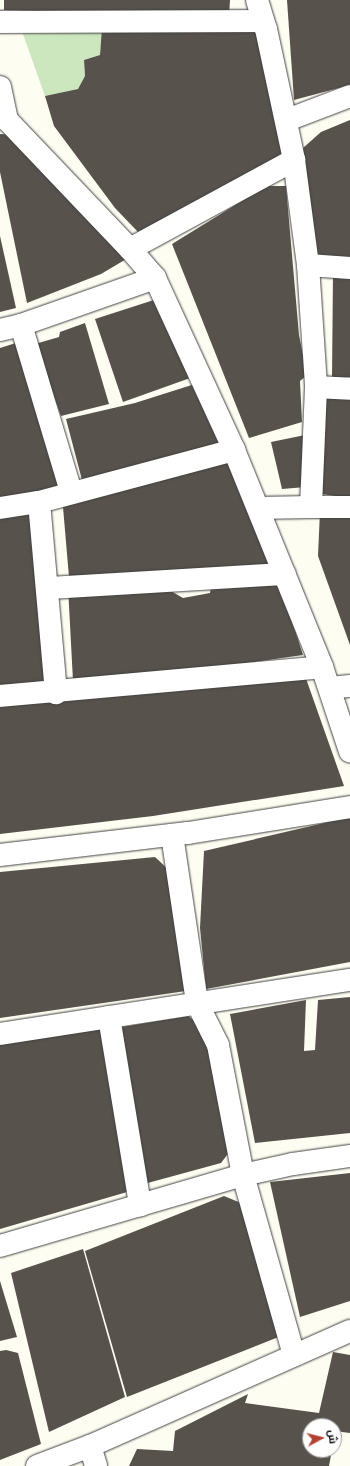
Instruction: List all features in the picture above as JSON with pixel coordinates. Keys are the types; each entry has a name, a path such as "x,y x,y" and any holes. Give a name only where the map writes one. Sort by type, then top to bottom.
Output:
{"street":[{"path":"257,0 287,120 308,265 316,387 310,507"},
{"path":"0,22 263,21"},
{"path":"0,87 4,120 130,249 155,278 234,450 322,667 340,687 350,751"},
{"path":"287,120 350,96"},
{"path":"130,249 294,160"},
{"path":"308,265 350,268"},
{"path":"0,330 21,325 155,278"},
{"path":"21,325 71,492"},
{"path":"316,387 350,389"},
{"path":"0,508 39,502 71,492 234,450"},
{"path":"39,502 48,588 56,693"},
{"path":"258,508 350,508"},
{"path":"48,588 285,574"},
{"path":"0,696 56,693 322,667"},
{"path":"0,855 172,835 350,807"},
{"path":"172,835 197,1003 218,1045 243,1175 294,1355"},
{"path":"0,1034 350,980"},
{"path":"109,1017 140,1205"},
{"path":"0,1246 243,1175 293,1164 350,1156"},
{"path":"37,1466 93,1456 294,1355 350,1331"}],"green space":[{"path":"19,23 102,27 100,55 84,60 85,76 78,89 45,96"}],"building":[{"path":"4,0 230,0 229,17 4,10"},
{"path":"287,0 350,0 350,85 294,100"},
{"path":"102,27 264,29 282,156 138,232 115,208 54,126 45,96 78,89 85,76 84,60 100,55"},
{"path":"350,120 350,265 309,263 303,148 321,132"},
{"path":"0,134 18,135 128,258 101,274 27,303 0,172"},
{"path":"266,186 286,186 299,335 307,375 300,381 302,422 249,438 172,244"},
{"path":"0,236 16,308 0,312"},
{"path":"333,273 350,273 350,377 332,377"},
{"path":"160,298 193,377 123,402 95,319"},
{"path":"85,323 109,404 61,416 35,344 59,337 60,332"},
{"path":"19,342 60,488 0,498 0,348"},
{"path":"198,383 225,446 82,480 66,419 135,403"},
{"path":"324,393 350,395 350,498 314,493"},
{"path":"310,434 306,487 282,489 271,442"},
{"path":"228,458 270,569 69,577 63,507 76,494"},
{"path":"33,511 47,681 0,685 0,516"},
{"path":"320,511 350,511 350,645 318,556"},
{"path":"279,581 303,655 158,676 73,681 68,587 164,587 183,598 210,593 211,587"},
{"path":"304,673 344,786 153,816 0,834 0,702"},
{"path":"350,817 350,962 206,989 200,928 204,851"},
{"path":"155,857 170,871 186,991 0,1018 0,872"},
{"path":"350,997 350,1133 255,1143 230,1014 306,1000 304,1051 315,1050 318,1000"},
{"path":"188,1016 207,1030 233,1147 221,1163 144,1184 116,1028"},
{"path":"105,1025 134,1190 0,1229 0,1044"},
{"path":"350,1173 350,1301 300,1317 270,1182"},
{"path":"224,1196 241,1203 281,1336 127,1397 85,1251"},
{"path":"83,1249 125,1397 49,1432 11,1273"},
{"path":"0,1281 17,1337 0,1341"},
{"path":"6,1350 18,1353 41,1444 0,1460 0,1351"},
{"path":"333,1352 350,1355 350,1433 342,1432 342,1418 302,1418 302,1458 330,1458 329,1466 129,1466 137,1449 173,1451 175,1431 248,1394 245,1403 319,1413"}]}
